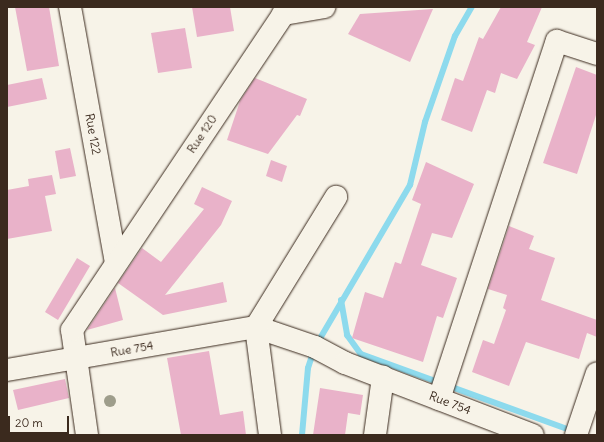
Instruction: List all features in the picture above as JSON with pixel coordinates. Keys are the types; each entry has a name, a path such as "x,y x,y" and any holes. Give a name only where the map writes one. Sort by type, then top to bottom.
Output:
{"street":[{"name":"Rue 122","path":"70,7 116,262"},
{"path":"285,11 324,7"},
{"name":"Rue 120","path":"87,435 74,359 72,330 285,11"},
{"path":"439,399 557,41 597,54"},
{"path":"270,435 256,327 336,197"},
{"name":"Rue 754","path":"7,370 256,327 315,347 345,363 439,399 494,428 533,435"},
{"path":"576,435 597,373"},
{"path":"375,435 383,377"}],"building":[{"path":"15,7 49,7 59,66 27,71"},
{"path":"192,7 230,7 234,31 197,37"},
{"path":"501,7 542,7 527,42 535,45 517,79 501,73 495,93 487,90 472,132 441,120 455,78 463,81 479,37 483,39"},
{"path":"433,9 410,62 348,34 360,14"},
{"path":"185,28 192,68 158,73 151,33"},
{"path":"576,67 597,75 597,112 577,174 543,163"},
{"path":"42,78 47,99 7,107 7,85"},
{"path":"255,78 307,99 300,116 297,115 268,154 227,140 240,101"},
{"path":"70,148 76,176 60,179 55,151"},
{"path":"271,160 287,166 282,182 266,176"},
{"path":"426,162 474,184 452,238 432,233 421,265 457,278 443,318 437,316 423,362 352,338 365,292 383,298 395,262 401,264 421,204 412,200"},
{"path":"52,175 56,194 45,196 52,231 7,239 7,190 29,186 28,179"},
{"path":"202,187 232,201 221,225 165,295 223,282 227,302 163,315 118,283 142,248 161,262 204,209 194,204"},
{"path":"509,226 534,236 529,249 555,258 541,300 597,320 597,337 587,333 579,359 526,342 509,386 472,372 483,340 494,344 506,310 503,308 507,295 488,289"},
{"path":"77,258 90,266 58,320 45,312"},
{"path":"115,288 123,320 87,330"},
{"path":"209,351 220,415 243,411 246,435 181,435 167,358"},
{"path":"65,379 69,398 18,410 13,390"},
{"path":"320,388 363,395 360,415 348,413 345,435 313,435"}],"waterway":[{"path":"302,435 308,368 315,347 410,185 425,122 455,36 472,7"},
{"path":"341,300 347,335 361,354 573,431"}]}
